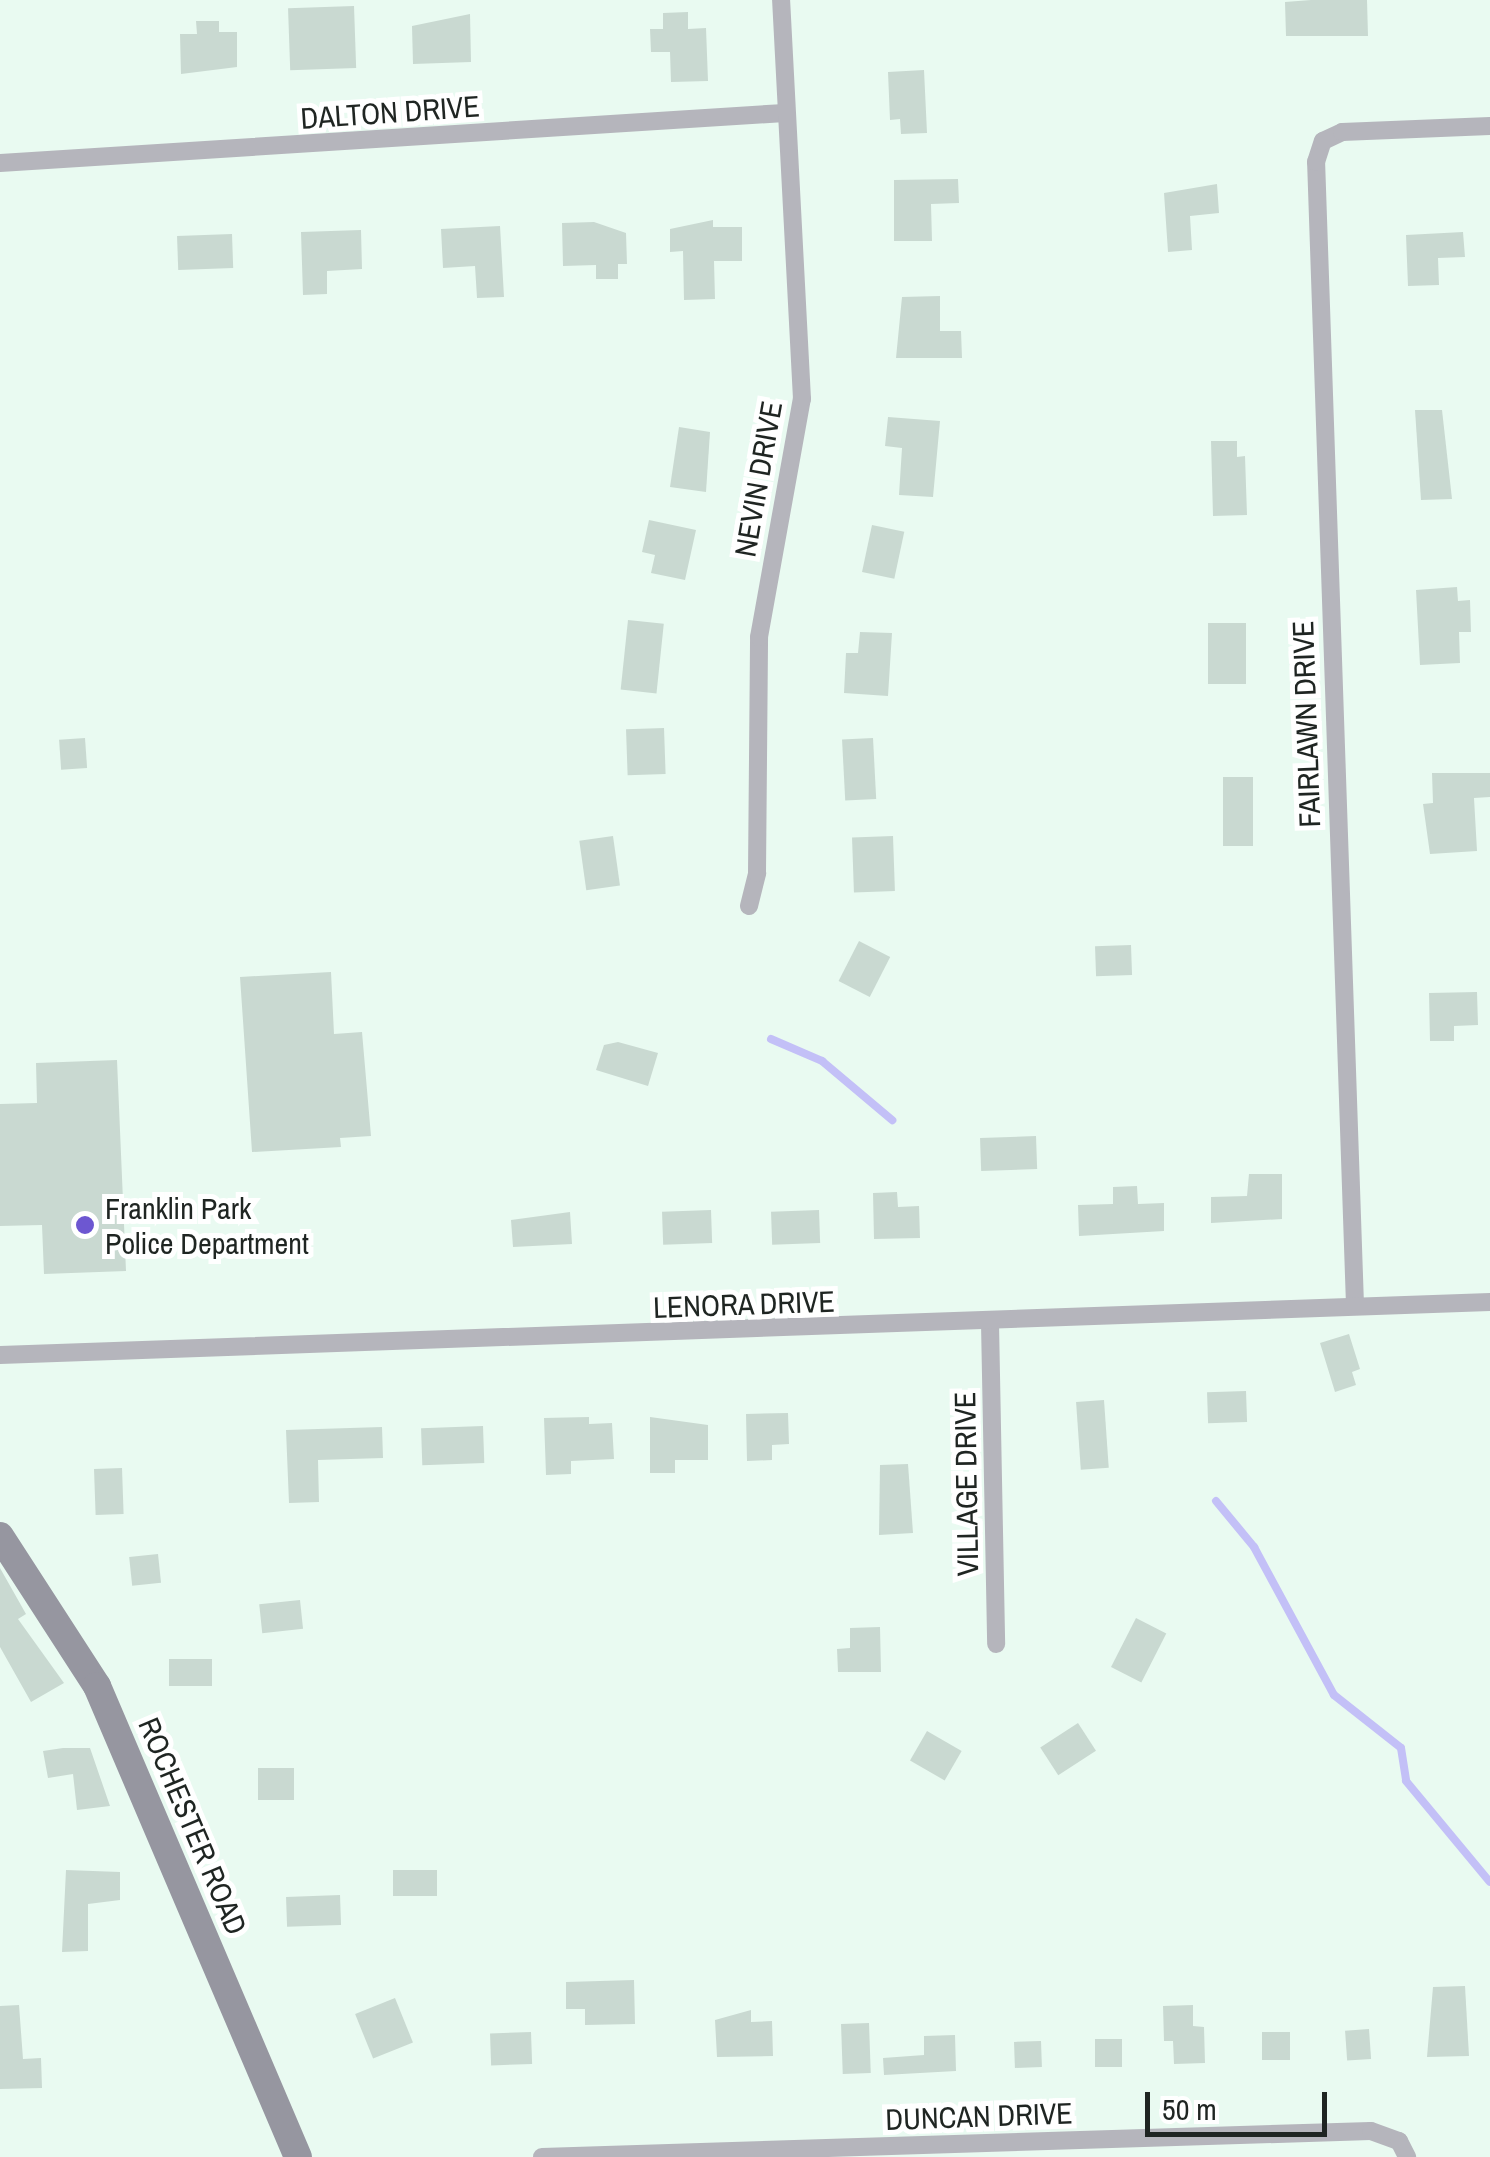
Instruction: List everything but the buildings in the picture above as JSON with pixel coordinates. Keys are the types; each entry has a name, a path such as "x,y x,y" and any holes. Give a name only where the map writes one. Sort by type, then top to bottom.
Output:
{"street":[{"name":"NEVIN DRIVE","path":"749,906 757,872 758,637 802,399 781,0"},
{"name":"DALTON DRIVE","path":"0,163 784,112"},
{"name":"FAIRLAWN DRIVE","path":"1355,1305 1314,182 1323,141 1366,130 1490,126"},
{"name":"LENORA DRIVE","path":"0,1355 990,1324 1490,1302"},
{"name":"VILLAGE DRIVE","path":"990,1324 996,1644"},
{"name":"ROCHESTER ROAD","path":"0,1536 97,1686 298,2157"},
{"name":"DUNCAN DRIVE","path":"542,2157 1371,2131 1399,2141 1407,2157"}],"waterway":[{"path":"771,1039 822,1061 892,1120"},
{"path":"1216,1501 1254,1547 1334,1695 1401,1748 1406,1781 1490,1882"}],"place":[{"name":"Franklin Park Police Department","path":"85,1225"}]}
